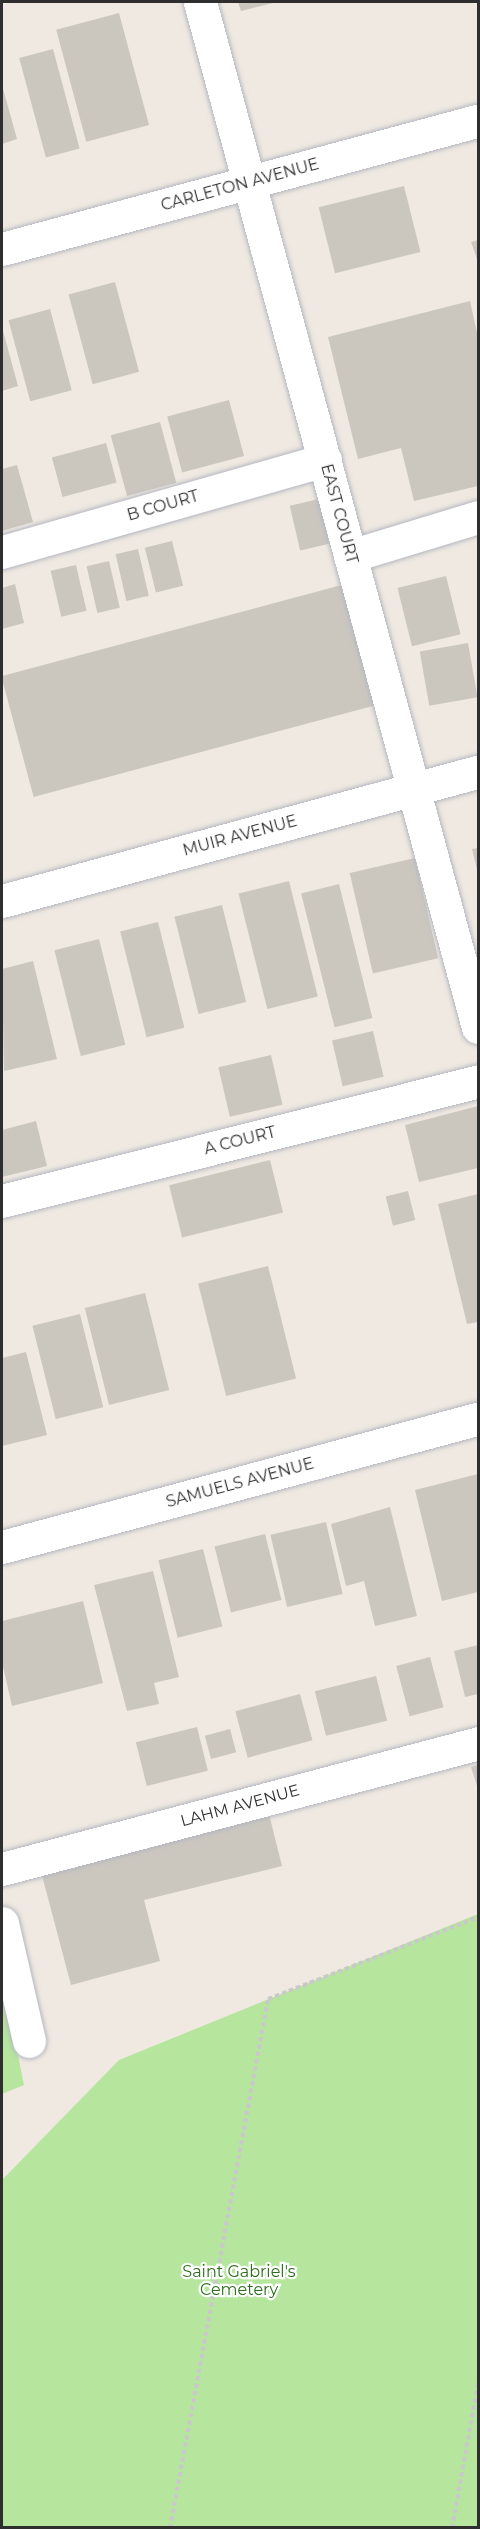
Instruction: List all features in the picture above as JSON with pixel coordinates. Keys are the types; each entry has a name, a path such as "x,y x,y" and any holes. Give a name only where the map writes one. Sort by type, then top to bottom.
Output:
{"street":[{"name":"EAST COURT","path":"200,2 478,1027"},
{"name":"CARLETON AVENUE","path":"2,249 478,121"},
{"name":"B COURT","path":"2,552 325,460"},
{"path":"350,556 478,517"},
{"name":"MUIR AVENUE","path":"2,901 478,772"},
{"name":"A COURT","path":"2,1201 478,1081"},
{"name":"SAMUELS AVENUE","path":"2,1547 478,1419"},
{"name":"LAHM AVENUE","path":"2,1869 478,1743"},
{"path":"2,1923 29,2041"}],"path":[{"path":"171,2528 268,1999 478,1917"},
{"path":"452,2528 478,2383"}],"green space":[{"name":"Saint Gabriel's Cemetery","path":"478,1914 478,2527 2,2527 2,2180 119,2060"},
{"path":"2,1976 24,2085 2,2094"}],"building":[{"path":"238,2 277,2 241,11"},
{"path":"119,13 149,125 86,142 56,30"},
{"path":"53,49 80,148 46,158 19,58"},
{"path":"2,85 17,139 2,144"},
{"path":"404,186 420,252 335,273 319,207"},
{"path":"478,240 478,262 471,242"},
{"path":"115,282 139,372 93,384 69,294"},
{"path":"470,301 478,337 478,486 414,501 401,448 358,459 328,337"},
{"path":"50,309 72,390 30,401 8,320"},
{"path":"2,327 18,386 2,391"},
{"path":"229,400 244,456 182,473 167,417"},
{"path":"160,422 176,483 127,496 111,435"},
{"path":"106,443 117,483 63,497 52,457"},
{"path":"17,465 33,522 2,531 2,469"},
{"path":"319,499 329,544 300,551 290,506"},
{"path":"172,541 183,586 156,592 145,548"},
{"path":"138,549 149,596 126,601 116,554"},
{"path":"109,561 120,608 97,613 87,566"},
{"path":"76,565 87,611 61,617 51,571"},
{"path":"446,576 461,634 412,646 397,588"},
{"path":"349,583 381,704 34,797 2,676"},
{"path":"15,584 24,623 2,629 2,588"},
{"path":"468,643 478,697 429,706 420,652"},
{"path":"478,848 478,874 472,849"},
{"path":"415,858 438,958 373,973 350,873"},
{"path":"289,881 318,996 267,1009 239,894"},
{"path":"339,884 372,1018 335,1027 301,893"},
{"path":"222,905 246,1002 199,1014 174,917"},
{"path":"158,922 184,1028 147,1037 120,931"},
{"path":"99,939 125,1045 81,1056 54,950"},
{"path":"33,961 57,1059 4,1071 2,969"},
{"path":"373,1031 384,1077 343,1086 332,1040"},
{"path":"271,1055 282,1105 230,1117 218,1067"},
{"path":"478,1106 478,1168 419,1182 405,1125"},
{"path":"36,1121 47,1166 2,1177 2,1130"},
{"path":"270,1160 283,1212 182,1238 169,1185"},
{"path":"408,1191 415,1220 393,1226 386,1197"},
{"path":"478,1194 478,1322 467,1324 438,1204"},
{"path":"268,1266 296,1379 226,1396 198,1283"},
{"path":"145,1293 169,1390 109,1405 85,1308"},
{"path":"80,1314 103,1407 56,1419 32,1326"},
{"path":"26,1352 47,1435 2,1446 2,1358"},
{"path":"478,1474 478,1592 442,1601 415,1490"},
{"path":"390,1507 417,1616 375,1626 364,1581 346,1586 331,1524"},
{"path":"326,1522 343,1594 287,1607 270,1535"},
{"path":"265,1534 281,1600 231,1613 215,1547"},
{"path":"203,1549 222,1627 178,1638 158,1560"},
{"path":"153,1571 179,1677 154,1683 159,1704 127,1711 94,1585"},
{"path":"83,1601 103,1683 12,1706 2,1662 2,1621"},
{"path":"478,1645 478,1694 465,1697 454,1651"},
{"path":"430,1657 443,1707 410,1716 396,1666"},
{"path":"376,1676 387,1721 326,1736 315,1691"},
{"path":"300,1694 312,1740 248,1758 235,1711"},
{"path":"197,1727 208,1771 147,1786 136,1742"},
{"path":"230,1729 236,1752 211,1759 205,1736"},
{"path":"478,1765 478,1789 471,1767"},
{"path":"268,1810 282,1866 144,1900 160,1961 71,1985 40,1868"}]}
